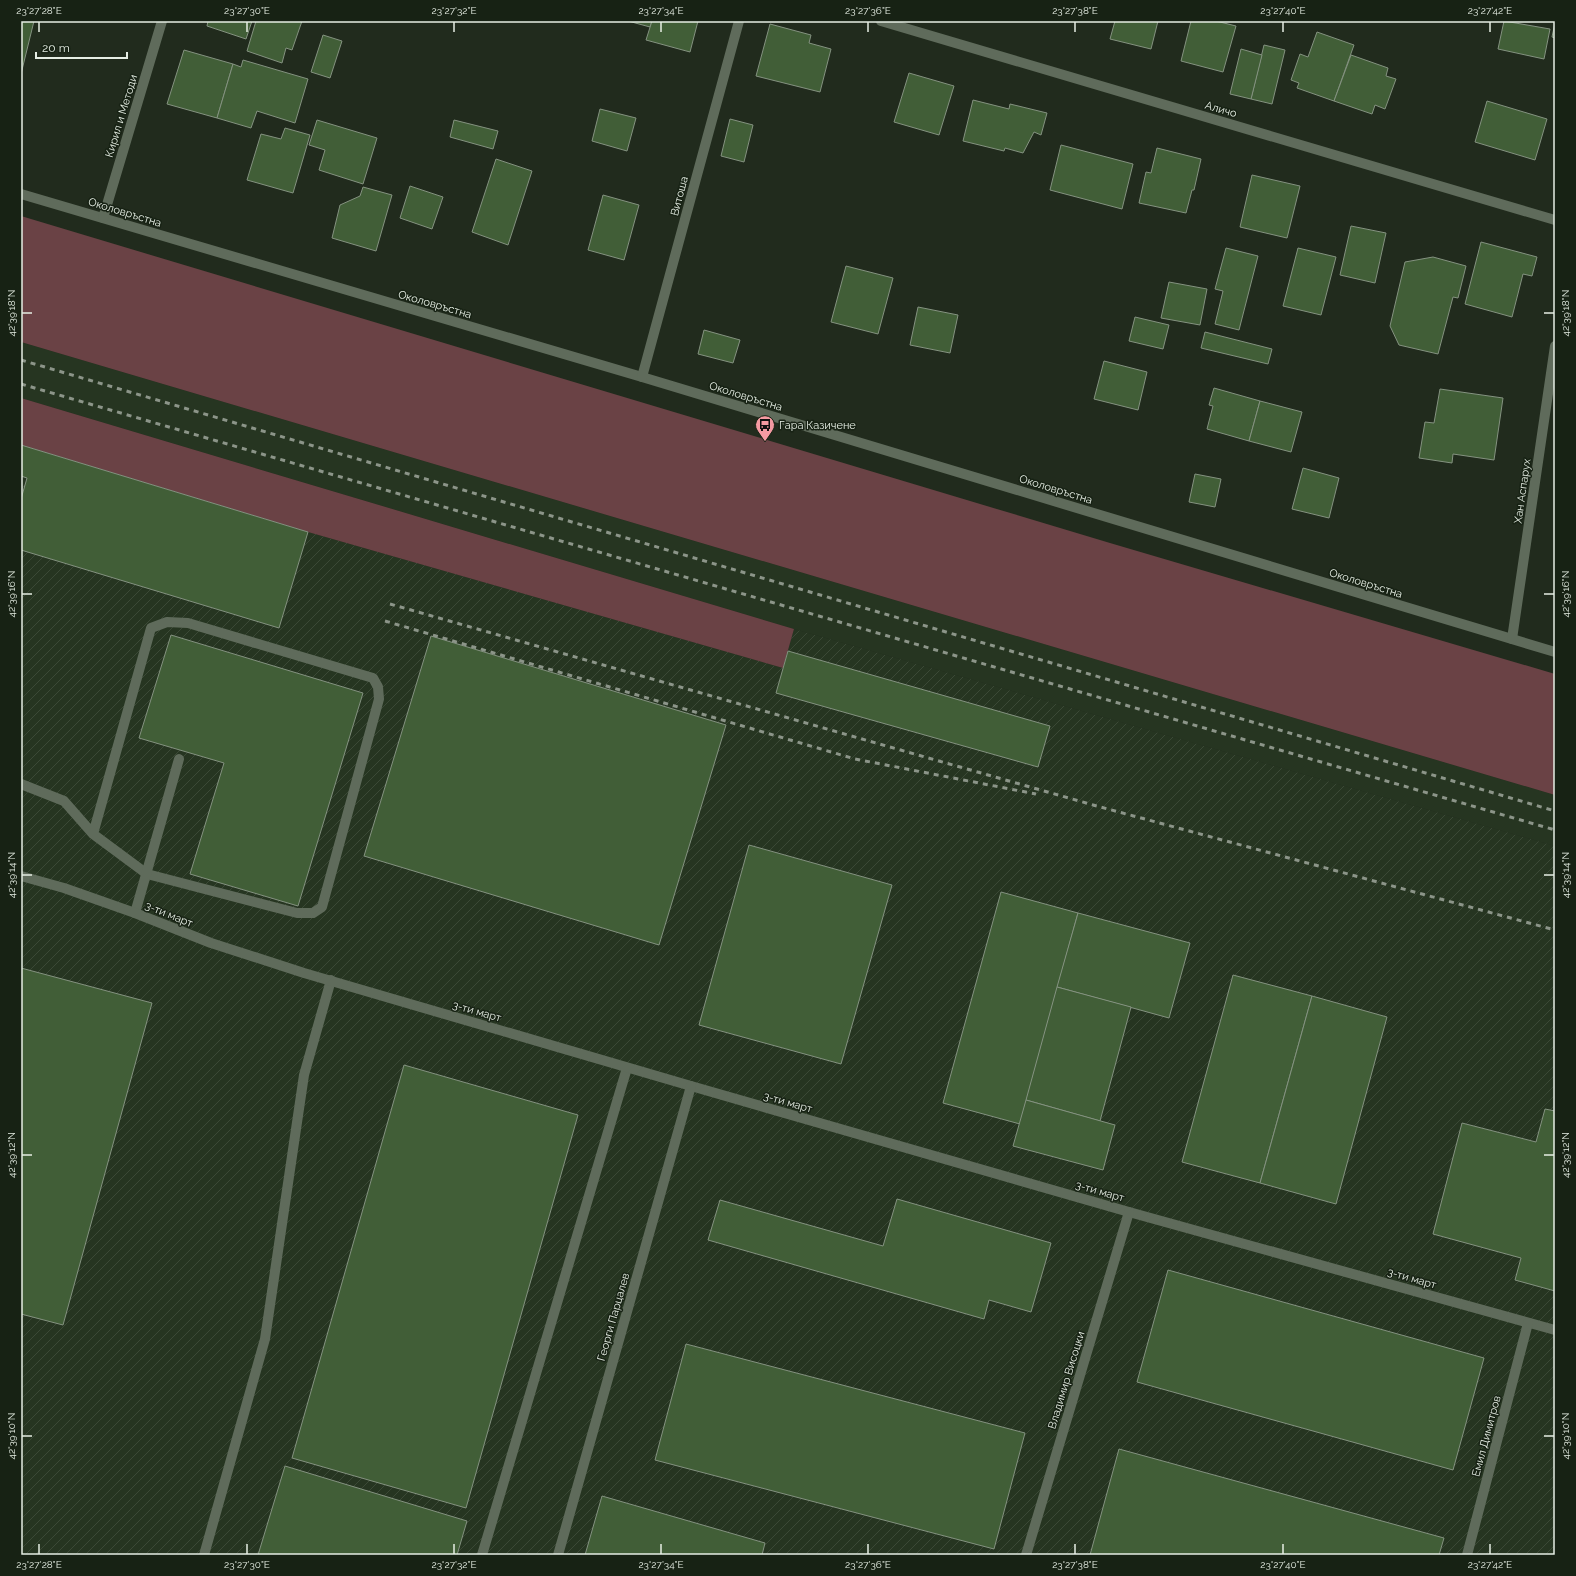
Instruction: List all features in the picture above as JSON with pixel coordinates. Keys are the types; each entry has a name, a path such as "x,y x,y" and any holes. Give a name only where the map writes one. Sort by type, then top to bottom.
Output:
{"street":[{"name":"Кирил и Методи","path":"103,218 162,21"},
{"name":"Витоша","path":"642,377 739,21"},
{"name":"Аличо","path":"881,21 1555,220"},
{"name":"Околовръстна","path":"21,194 642,377 1555,652"},
{"name":"Хан Аспарух","path":"1512,639 1555,346"},
{"path":"21,784 64,801 93,834 147,874 296,914 313,914 322,907 379,699 378,687 373,678 188,623 167,622 151,628 93,834"},
{"path":"135,914 179,759"},
{"name":"3-ти март","path":"21,876 64,888 211,943 627,1068 1129,1212 1555,1330"},
{"path":"204,1555 265,1339 304,1075 331,980"},
{"path":"482,1555 627,1068"},
{"name":"Георги Парцалев","path":"558,1555 691,1086"},
{"name":"Владимир Висоцки","path":"1026,1555 1129,1212"},
{"name":"Емил Димитров","path":"1467,1555 1528,1323"}],"shaded area":[{"path":"21,216 1110,543 1555,674 1555,795 21,342"},
{"path":"21,342 1555,795 1555,846 794,629 21,398"},
{"path":"21,398 794,629 783,668 308,532 21,445"},
{"path":"21,445 308,532 783,668 794,629 1555,846 1555,1555 21,1555"}],"building":[{"path":"21,21 34,21 21,74"},
{"path":"208,21 252,21 246,39 207,26"},
{"path":"256,21 302,21 292,50 286,48 282,63 247,51"},
{"path":"628,21 652,21 650,27"},
{"path":"652,21 698,21 690,52 646,40"},
{"path":"1115,21 1158,21 1151,49 1110,39"},
{"path":"1191,21 1216,21 1236,26 1223,72 1181,61"},
{"path":"1504,21 1550,29 1544,59 1498,49"},
{"path":"1555,23 1555,38 1552,37"},
{"path":"770,24 811,35 809,43 831,49 820,92 756,76"},
{"path":"1317,32 1354,45 1334,101 1297,88 1299,83 1291,80 1300,54 1308,57"},
{"path":"323,35 342,41 330,78 311,72"},
{"path":"1264,45 1285,50 1272,104 1251,99"},
{"path":"1241,49 1262,55 1251,99 1230,94"},
{"path":"184,50 233,64 217,118 167,104"},
{"path":"1351,55 1388,68 1386,76 1396,79 1385,109 1375,105 1372,114 1334,101"},
{"path":"243,60 308,79 295,123 257,111 251,128 217,118 233,64 241,67"},
{"path":"909,73 954,86 939,135 894,122"},
{"path":"973,100 1009,109 1010,104 1047,113 1041,135 1034,132 1023,153 1005,148 1004,151 963,141"},
{"path":"1487,101 1547,119 1535,160 1475,142"},
{"path":"600,109 636,118 627,151 592,141"},
{"path":"730,119 753,125 744,162 721,156"},
{"path":"317,120 377,138 363,184 319,170 325,150 309,145"},
{"path":"454,120 498,131 493,149 450,137"},
{"path":"285,128 310,135 293,193 247,180 261,134 281,139"},
{"path":"1061,145 1133,164 1122,209 1050,190"},
{"path":"1157,148 1201,159 1194,190 1192,190 1186,213 1139,203 1146,172 1151,173"},
{"path":"496,159 532,171 508,245 472,232"},
{"path":"1252,175 1300,186 1287,238 1240,227"},
{"path":"410,186 443,197 432,229 400,218"},
{"path":"363,187 392,195 376,251 332,238 340,205 360,196"},
{"path":"603,195 639,205 624,260 588,250"},
{"path":"1351,226 1386,233 1375,283 1340,275"},
{"path":"1481,242 1537,257 1532,276 1523,274 1512,317 1465,304"},
{"path":"1226,248 1258,256 1239,330 1215,324 1223,291 1215,289"},
{"path":"1298,248 1336,257 1321,315 1283,306"},
{"path":"1433,257 1466,266 1458,298 1453,297 1438,354 1399,345 1390,326 1405,262"},
{"path":"846,266 893,278 878,334 831,322"},
{"path":"1169,282 1207,289 1200,325 1161,318"},
{"path":"918,307 958,315 950,353 910,345"},
{"path":"1135,317 1169,325 1163,349 1129,341"},
{"path":"704,330 740,340 733,363 698,354"},
{"path":"1205,332 1272,349 1268,364 1201,348"},
{"path":"1104,361 1147,372 1138,410 1094,399"},
{"path":"1214,388 1260,401 1249,441 1207,429 1213,406 1209,405"},
{"path":"1440,389 1503,398 1494,460 1453,454 1452,463 1419,458 1425,422 1434,423"},
{"path":"1260,401 1302,412 1291,452 1249,441"},
{"path":"21,445 308,532 279,628 21,550 21,499 27,478 21,476"},
{"path":"1303,468 1339,478 1329,518 1292,509"},
{"path":"1195,474 1221,479 1215,507 1189,502"},
{"path":"171,635 363,693 298,906 190,874 224,763 139,738"},
{"path":"431,636 726,725 659,945 364,856"},
{"path":"788,651 1050,726 1038,767 776,693"},
{"path":"749,845 892,885 841,1064 699,1025"},
{"path":"1001,892 1078,913 1020,1124 943,1103"},
{"path":"1078,913 1190,943 1169,1018 1057,987"},
{"path":"21,968 152,1003 63,1325 21,1314"},
{"path":"1233,975 1312,996 1260,1183 1182,1162"},
{"path":"1057,987 1131,1007 1100,1121 1026,1100"},
{"path":"1312,996 1387,1017 1336,1204 1260,1183"},
{"path":"404,1065 578,1115 466,1508 292,1458"},
{"path":"1026,1100 1115,1125 1103,1170 1013,1146"},
{"path":"1545,1109 1555,1111 1555,1291 1515,1280 1521,1258 1433,1234 1462,1123 1536,1142"},
{"path":"897,1199 1051,1243 1031,1312 989,1300 984,1319 708,1240 720,1200 883,1246"},
{"path":"1168,1270 1484,1358 1453,1470 1137,1382"},
{"path":"686,1344 1025,1433 994,1549 655,1460"},
{"path":"1119,1449 1444,1538 1439,1555 1090,1555"},
{"path":"285,1466 467,1521 457,1555 258,1555"},
{"path":"602,1496 765,1543 762,1555 585,1555"}],"railway":[{"path":"21,360 1555,811"},
{"path":"21,384 1555,830"},
{"path":"390,604 1093,805 1555,930"},
{"path":"385,621 855,759 1036,794"}],"place":[{"name":"Гара Казичене","path":"765,442"}]}
